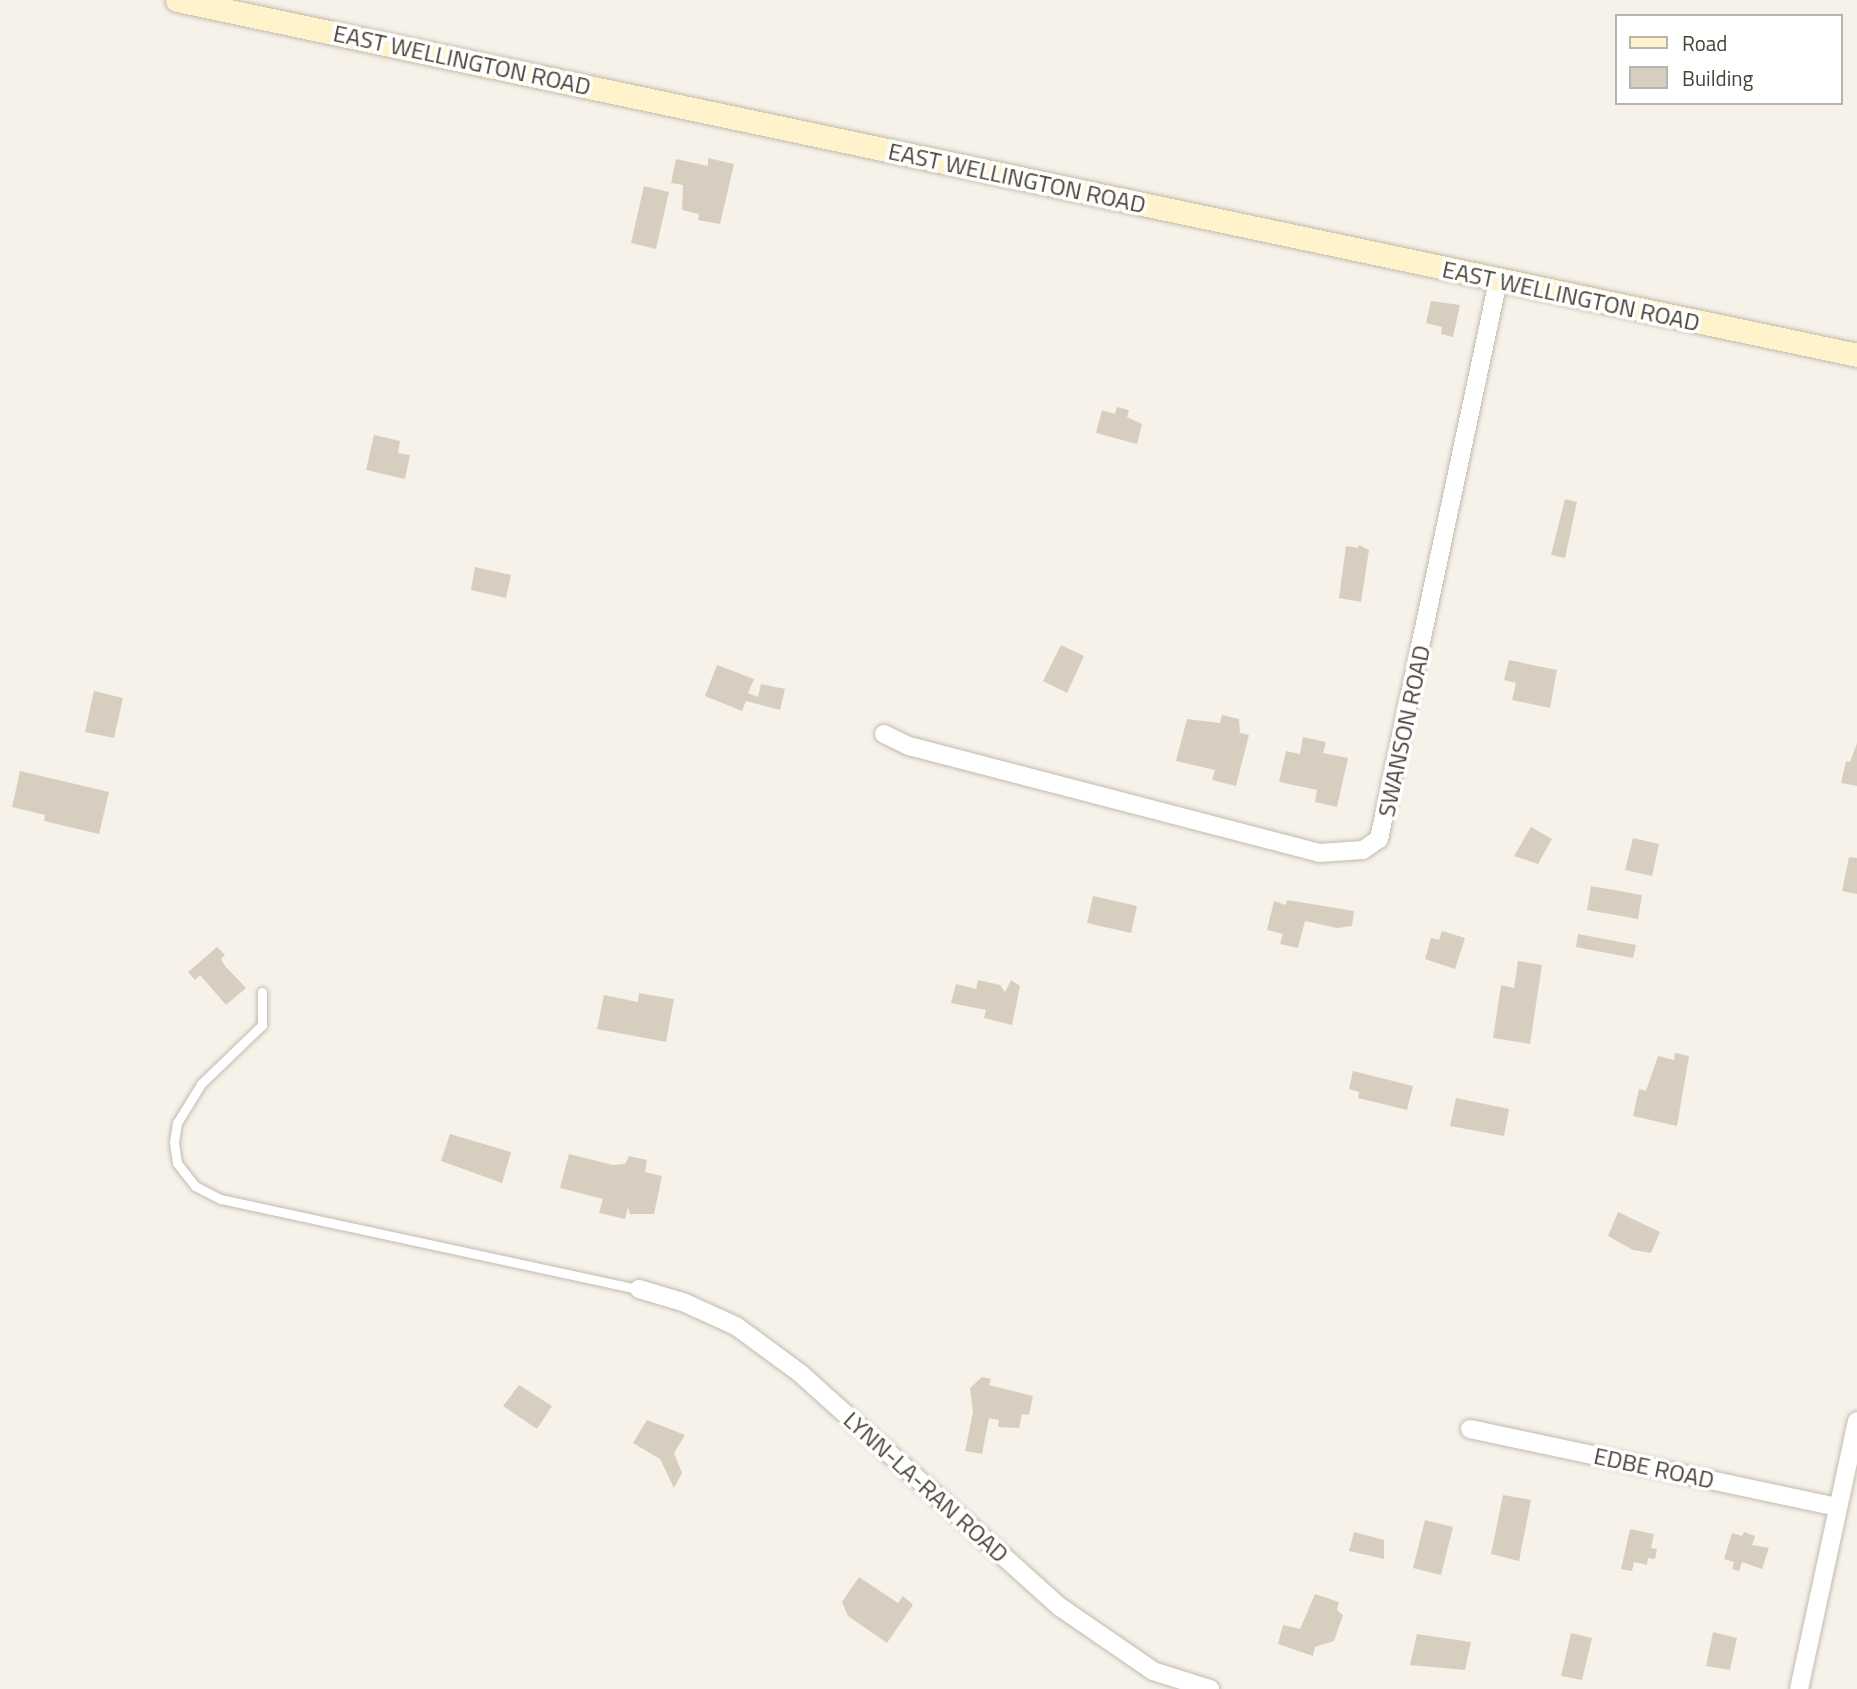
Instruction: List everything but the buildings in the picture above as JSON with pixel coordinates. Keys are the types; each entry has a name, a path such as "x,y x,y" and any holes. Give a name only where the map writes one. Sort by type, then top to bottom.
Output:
{"street":[{"name":"EAST WELLINGTON ROAD","path":"177,0 1857,355"},
{"name":"SWANSON ROAD","path":"884,734 921,750 1319,853 1363,850 1379,839 1498,281"},
{"name":"LYNN-LA-RAN ROAD","path":"639,1289 683,1301 736,1326 801,1374 1059,1607 1153,1671 1210,1689"},
{"path":"1799,1689 1857,1421"},
{"name":"EDBE ROAD","path":"1470,1429 1838,1507"}],"lane":[{"path":"262,992 262,1025 201,1084 177,1123 174,1142 177,1163 195,1186 221,1199 639,1289"}]}
